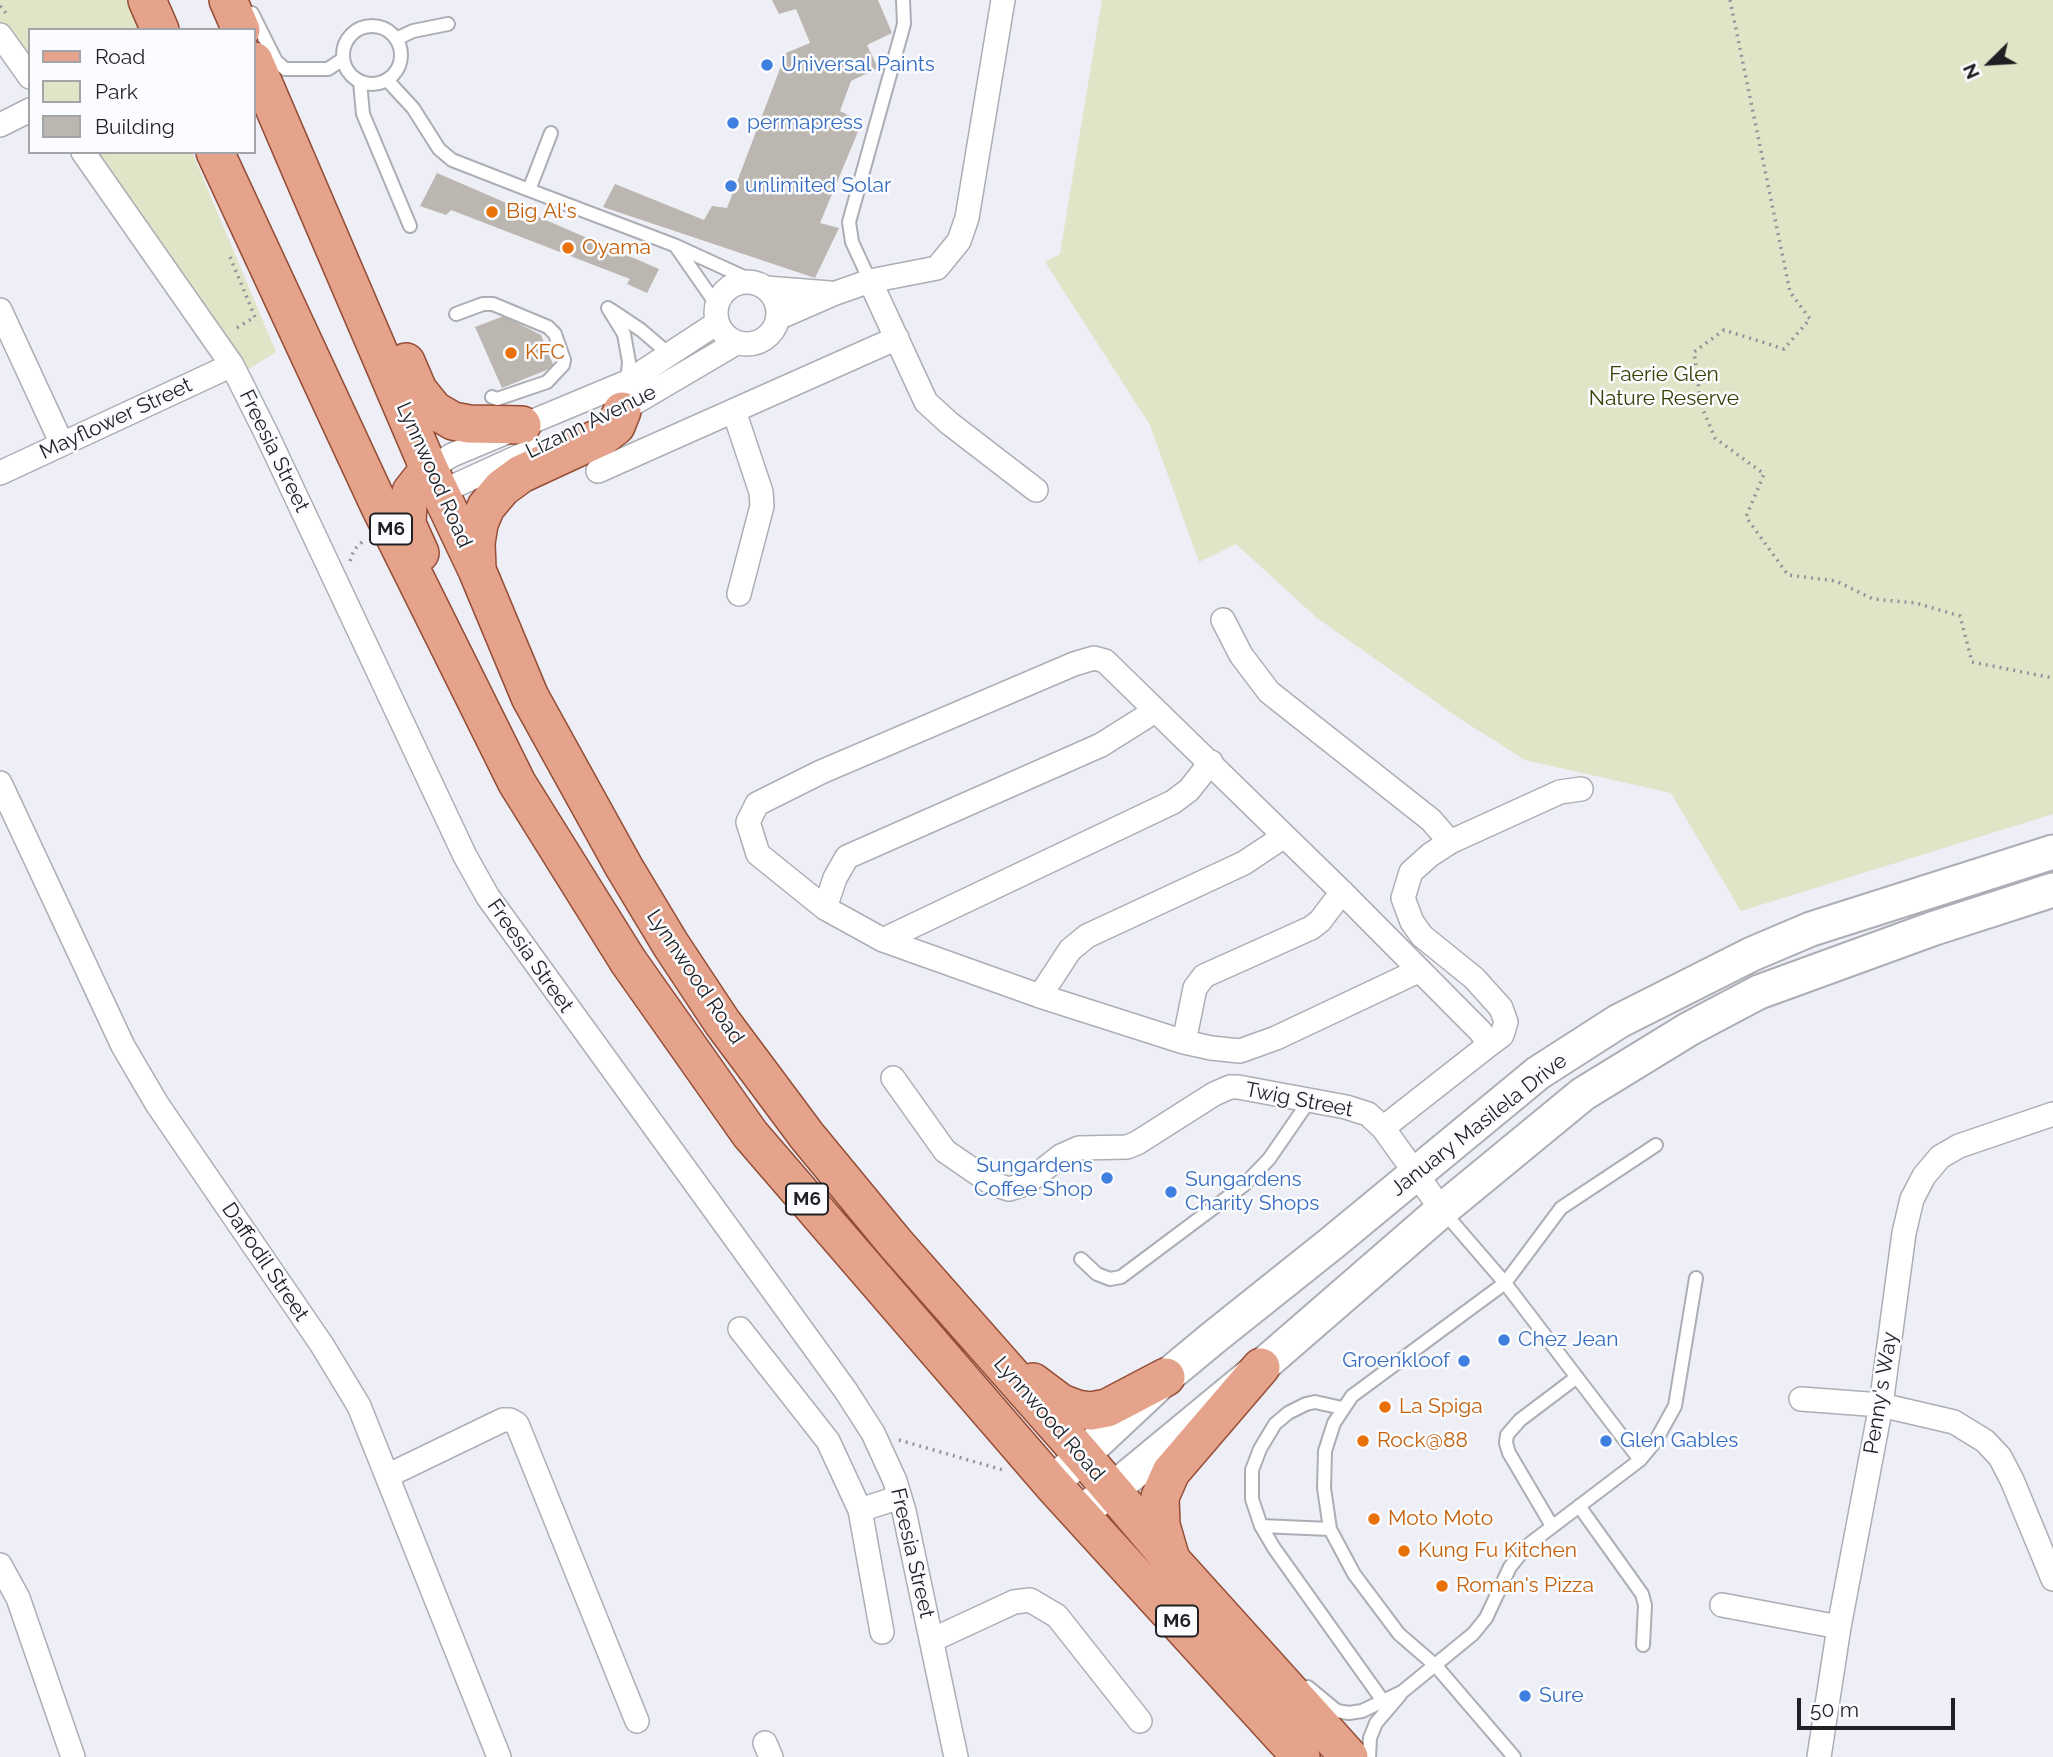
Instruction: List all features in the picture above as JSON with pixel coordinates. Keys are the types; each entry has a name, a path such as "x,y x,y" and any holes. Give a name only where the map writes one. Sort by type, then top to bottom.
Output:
{"main road":[{"path":"147,0 159,28"},
{"path":"228,0 240,28"},
{"name":"Lynnwood Road","path":"256,66 426,488 477,570 530,696 624,867 671,945 722,1022 807,1136 897,1244 1184,1574 1349,1757"},
{"name":"Lynnwood Road","path":"216,154 379,505 517,783 628,961 750,1134 1052,1484 1301,1757"},
{"path":"305,182 355,252 418,390 434,410 461,424 522,425"},
{"path":"477,570 476,543 479,524 486,507 502,488 521,474 603,436 616,426 624,397"},
{"path":"354,448 380,494 392,500 426,488"},
{"path":"426,488 407,524 588,894"},
{"name":"January Masilela Drive","path":"1052,1484 1166,1377 1538,1073 1619,1021 1752,954 1811,929 2053,852"},
{"name":"January Masilela Drive","path":"1079,1513 1111,1491 1261,1367 1442,1210 1583,1094 1689,1029 1747,998 1919,933 2053,890"},
{"path":"962,1318 1035,1383 1061,1403 1077,1409 1091,1411 1107,1408 1166,1377"},
{"path":"1184,1574 1161,1525 1160,1497 1171,1472 1261,1367"}],"street":[{"path":"778,318 833,293 870,281 937,268 959,242 967,218 1003,0"},
{"path":"0,35 28,74"},
{"path":"0,125 28,111"},
{"name":"Freesia Street","path":"84,154 232,365 335,577 465,856 488,897 846,1391 873,1433 900,1497 956,1757"},
{"path":"762,285 774,296 778,307 775,328 768,337 758,343 736,343 721,331 717,313 720,296 732,285 749,281 762,285 833,293"},
{"path":"870,281 926,402 1036,490"},
{"path":"0,310 62,444"},
{"name":"Lizann Avenue","path":"426,488 452,456 522,425 624,397 717,313"},
{"path":"598,471 897,338"},
{"name":"Lizann Avenue","path":"426,488 736,343"},
{"name":"Mayflower Street","path":"0,473 232,365"},
{"path":"734,411 761,492 762,506 740,594"},
{"path":"1223,621 1241,655 1269,692 1431,820 1450,842"},
{"path":"1418,971 1276,1038 1240,1051 1184,1042 1040,996 883,940 825,908 758,854 748,822 757,804 821,772 1074,664 1094,659 1105,661 1342,892 1490,1044"},
{"path":"825,908 835,878 847,857 1101,744 1155,711"},
{"path":"883,940 1173,802 1189,790 1210,762"},
{"name":"Daffodil Street","path":"0,783 123,1045 157,1104 328,1355 359,1406 499,1757"},
{"path":"1383,1128 1502,1035 1506,1022 1501,1009 1474,978 1422,936 1412,922 1403,898 1412,872 1430,855 1450,842 1560,792 1581,789"},
{"path":"1040,996 1070,950 1087,936 1255,858 1283,837"},
{"path":"1184,1042 1195,988 1204,976 1311,928 1342,892"},
{"name":"Twig Street","path":"893,1078 945,1151 993,1184 1009,1189 1025,1184 1061,1156 1079,1148 1128,1147 1137,1143 1223,1090 1238,1087 1364,1112 1383,1128 1442,1210"},
{"name":"Penny's Way","path":"1819,1757 1839,1626 1881,1405 1912,1199 1924,1176 1940,1157 1959,1146 2053,1114"},
{"path":"740,1329 828,1441 860,1510 882,1632"},
{"path":"1801,1399 1881,1405 1954,1422 1984,1441 2000,1457 2053,1579"},
{"path":"387,1476 503,1420 517,1424 637,1721"},
{"path":"860,1510 900,1497"},
{"path":"0,1565 18,1598 73,1757"},
{"path":"932,1640 1014,1602 1030,1600 1057,1616 1140,1721"},
{"path":"1722,1605 1839,1626"}],"lane":[{"path":"247,0 276,61 285,69 328,69 343,59"},
{"path":"870,281 852,242 849,222 904,23 903,0"},
{"path":"396,39 412,31 448,24"},
{"path":"375,26 386,30 396,39 401,60 398,69 387,80 369,84 360,82 351,75 343,59 346,42 355,32 364,27 375,26"},
{"path":"387,80 413,108 439,149 452,160 674,245 762,285"},
{"path":"360,82 363,114 411,226"},
{"path":"529,190 551,134"},
{"path":"674,245 717,313"},
{"path":"456,314 483,304 493,304 548,327 555,334 564,360 563,365 547,382 497,399 492,397"},
{"path":"624,397 628,353 624,334 608,308 670,354"},
{"path":"1080,1259 1097,1273 1110,1279 1121,1277 1244,1185 1269,1159 1309,1101"},
{"path":"1514,1757 1436,1666 1411,1646 1385,1617 1354,1574 1330,1529 1324,1488 1325,1451 1342,1408 1363,1386 1505,1283 1561,1208 1656,1145"},
{"name":"Twig Street","path":"1442,1210 1505,1283 1640,1460"},
{"path":"1184,1574 1235,1614 1295,1676 1329,1705 1343,1713 1362,1711 1402,1692 1474,1634 1486,1618 1510,1567 1528,1545 1640,1460 1655,1442 1675,1406 1696,1278"},
{"path":"1552,1526 1509,1452 1507,1435 1520,1420 1577,1377"},
{"path":"1342,1408 1315,1402 1306,1404 1288,1413 1275,1424 1260,1449 1252,1470 1252,1499 1261,1526 1273,1548 1383,1701"},
{"path":"1579,1506 1642,1594 1645,1605 1643,1645"},
{"path":"1261,1526 1330,1529"},
{"path":"1369,1757 1370,1738 1377,1723 1402,1692"}],"path":[{"path":"1730,0 1790,292 1810,319 1784,349 1724,330 1693,352 1701,405 1715,438 1764,474 1746,517 1788,575 1836,581 1873,599 1916,603 1959,617 1972,662 2053,678"},
{"path":"228,253 255,317 230,332"},
{"path":"335,577 345,571 355,550 367,537"},
{"path":"873,1433 1052,1484"}],"green space":[{"path":"0,0 128,0 139,28 28,28 28,60 0,22"},
{"name":"Faerie Glen Nature Reserve","path":"1102,0 2053,0 2053,814 1741,911 1671,793 1525,760 1459,718 1317,618 1236,544 1199,562 1150,425 1045,262 1060,254"},
{"path":"95,154 193,154 276,352 249,369"}],"building":[{"path":"772,0 878,0 892,33 867,45 878,68 851,81 840,111 862,122 820,223 839,228 815,278 603,207 615,184 704,220 712,206 727,208 786,53 810,43 796,9 779,14"},
{"path":"437,173 659,269 647,293 627,284 630,279 451,210 446,215 420,206"},
{"path":"504,316 541,335 554,367 502,388 475,327"}],"place":[{"name":"Universal Paints","path":"767,65"},
{"name":"permapress","path":"733,123"},
{"name":"unlimited Solar","path":"731,186"},
{"name":"Big Al's","path":"492,212"},
{"name":"Oyama","path":"568,248"},
{"name":"KFC","path":"511,353"},
{"name":"Sungardens Coffee Shop","path":"1107,1178"},
{"name":"Sungardens Charity Shops","path":"1171,1192"},
{"name":"Chez Jean","path":"1504,1340"},
{"name":"Groenkloof","path":"1464,1361"},
{"name":"La Spiga","path":"1385,1407"},
{"name":"Rock@88","path":"1363,1441"},
{"name":"Glen Gables","path":"1606,1441"},
{"name":"Moto Moto","path":"1374,1519"},
{"name":"Kung Fu Kitchen","path":"1404,1551"},
{"name":"Roman's Pizza","path":"1442,1586"},
{"name":"Sure","path":"1525,1696"}]}
